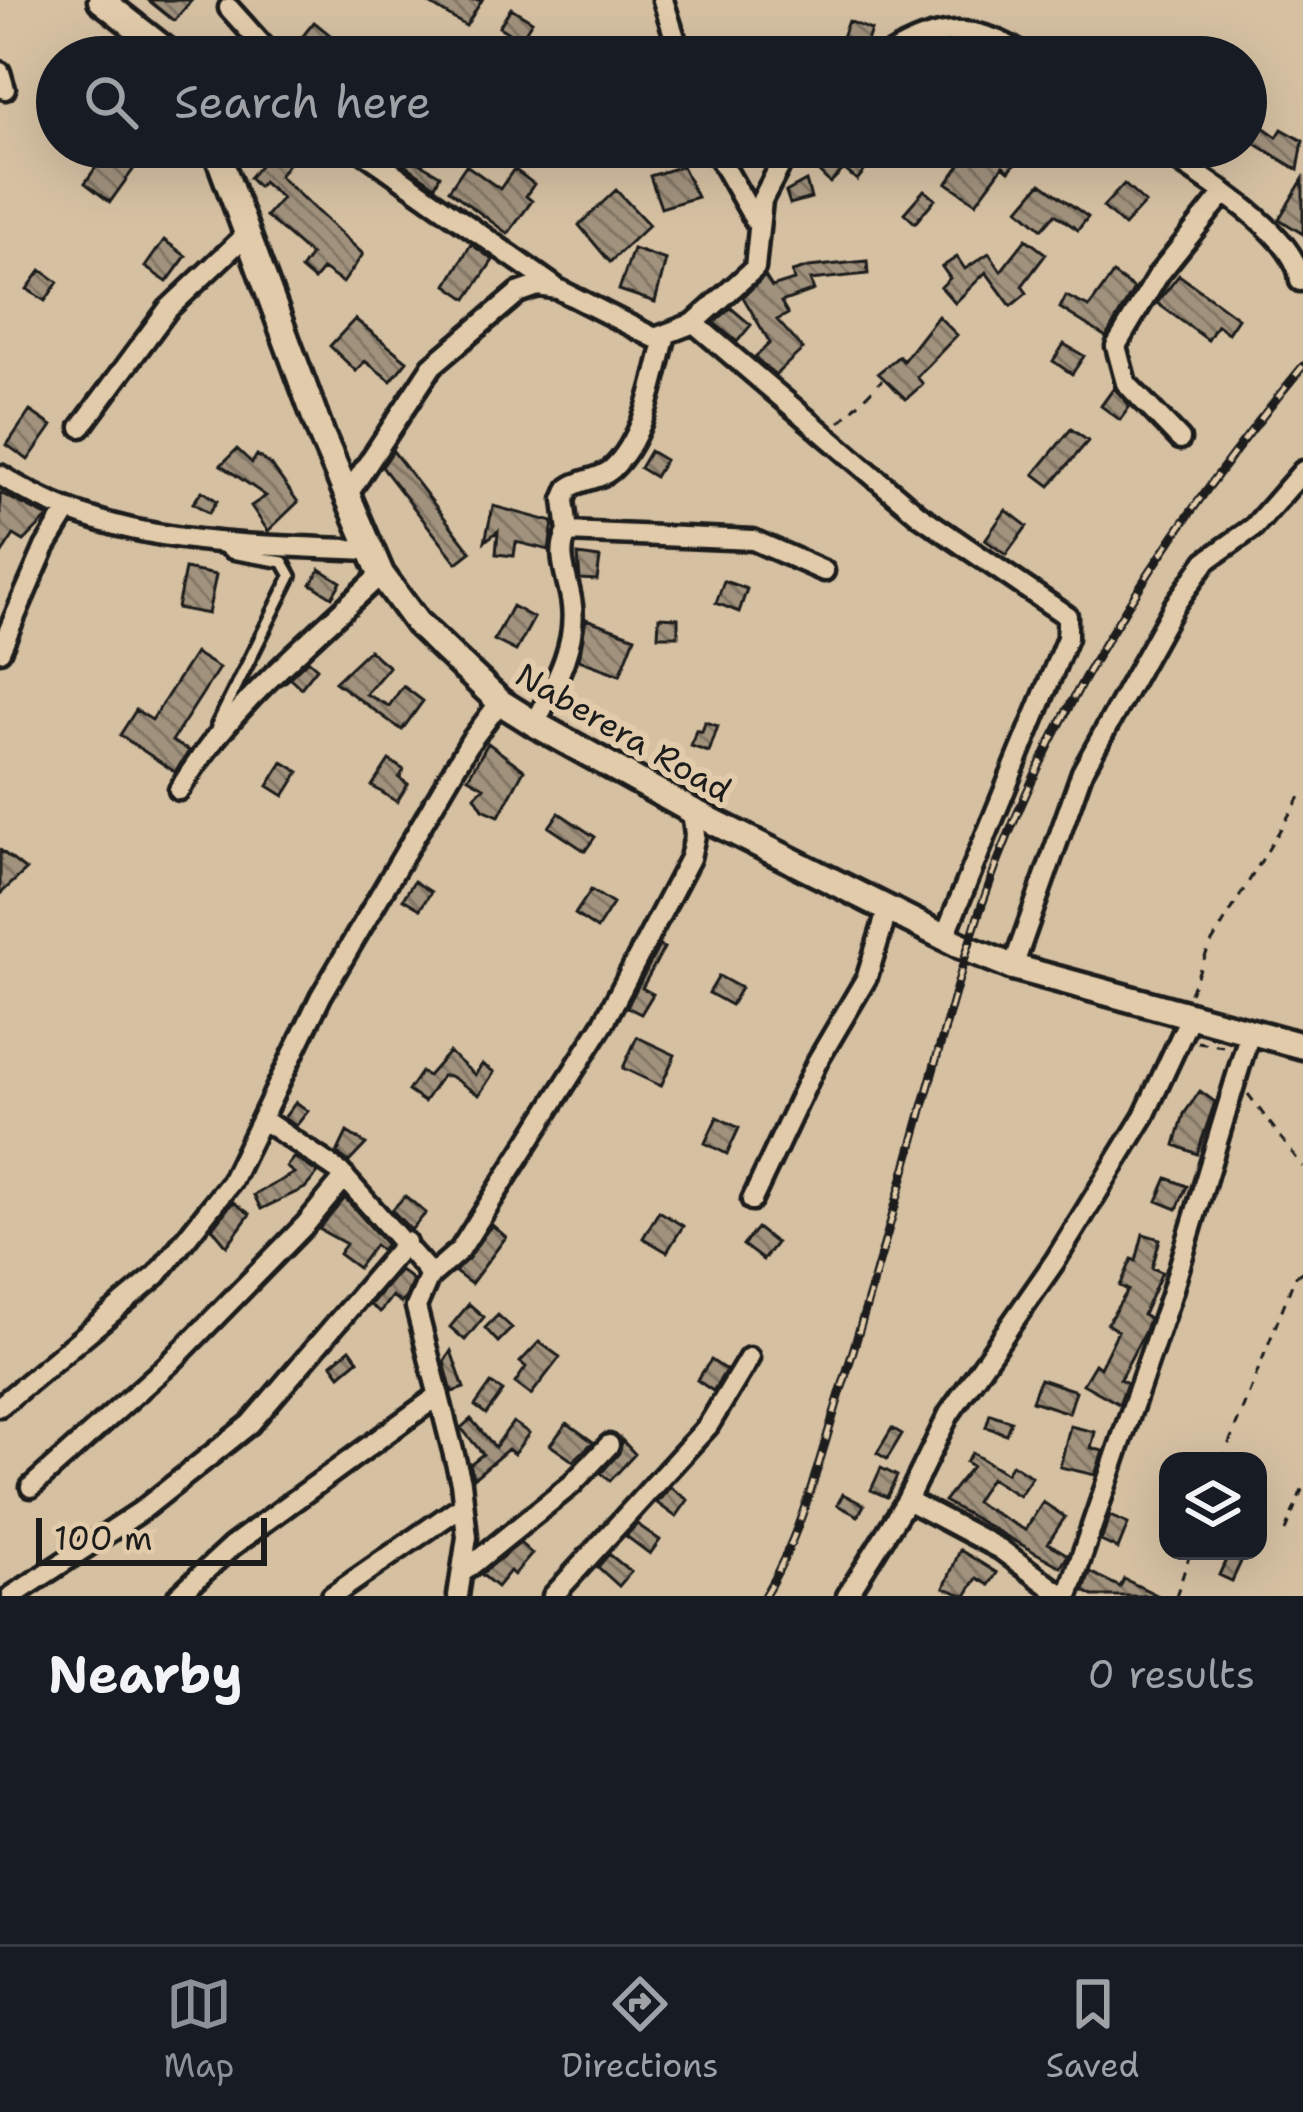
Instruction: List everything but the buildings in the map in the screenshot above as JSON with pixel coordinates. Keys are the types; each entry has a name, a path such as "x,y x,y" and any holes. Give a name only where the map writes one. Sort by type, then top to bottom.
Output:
{"street":[{"path":"101,0 147,36"},
{"path":"663,0 674,36"},
{"path":"229,8 254,36"},
{"path":"927,36 957,28 988,36"},
{"name":"Naberera Road","path":"221,168 376,562 417,623 500,702 692,811 944,938 1013,967 1303,1046"},
{"path":"386,168 558,289 635,330 664,338 694,323 755,268 760,247 756,222 725,168"},
{"path":"756,222 776,168"},
{"path":"1188,168 1224,193 1292,253 1300,281"},
{"path":"1180,440 1126,383 1116,346 1159,274 1224,193"},
{"path":"81,427 168,309 244,236"},
{"path":"348,494 438,359 518,293 538,286 558,289"},
{"path":"694,323 919,515 1059,608 1070,623 944,938"},
{"path":"536,724 560,672 573,621 560,548 568,532 564,500 569,488 606,474 623,454 644,414 664,338"},
{"path":"1013,967 1082,772 1174,606 1206,561 1254,527 1303,471"},
{"path":"0,475 68,511 147,533 376,562"},
{"path":"0,651 45,547 68,511"},
{"path":"568,532 753,540 824,571"},
{"path":"179,790 209,740 275,667 303,649 376,562"},
{"path":"0,1406 157,1275 231,1182 321,997 470,742 500,702"},
{"path":"458,1596 467,1537 463,1505 416,1307 429,1276 460,1250 603,1024 690,858 695,835 692,811"},
{"path":"752,1200 817,1062 867,977 887,912"},
{"path":"847,1596 907,1500 950,1414 1055,1261 1144,1115 1187,1013"},
{"path":"907,1500 1000,1549 1066,1596 1238,1084 1250,1032"},
{"path":"262,1119 344,1177 406,1242 429,1276"},
{"path":"31,1487 171,1362 306,1225 344,1177"},
{"path":"12,1596 141,1511 250,1424 406,1242"},
{"path":"553,1596 708,1426 749,1358"},
{"path":"178,1596 232,1546 439,1395"},
{"path":"463,1572 571,1485 609,1445"},
{"path":"332,1596 463,1505"}],"lane":[{"path":"209,740 291,576 283,562 231,554 220,542"}],"path":[{"path":"826,437 882,380"},
{"path":"1187,1013 1209,947 1303,792"},
{"path":"1238,1084 1274,1121 1303,1167"},
{"path":"1226,1452 1295,1276 1303,1271"},
{"path":"1285,1531 1303,1487"},
{"path":"1176,1596 1188,1560"}],"railway":[{"path":"764,1596 788,1550 815,1475 966,954 1026,794 1063,717 1150,571 1303,366"}]}
